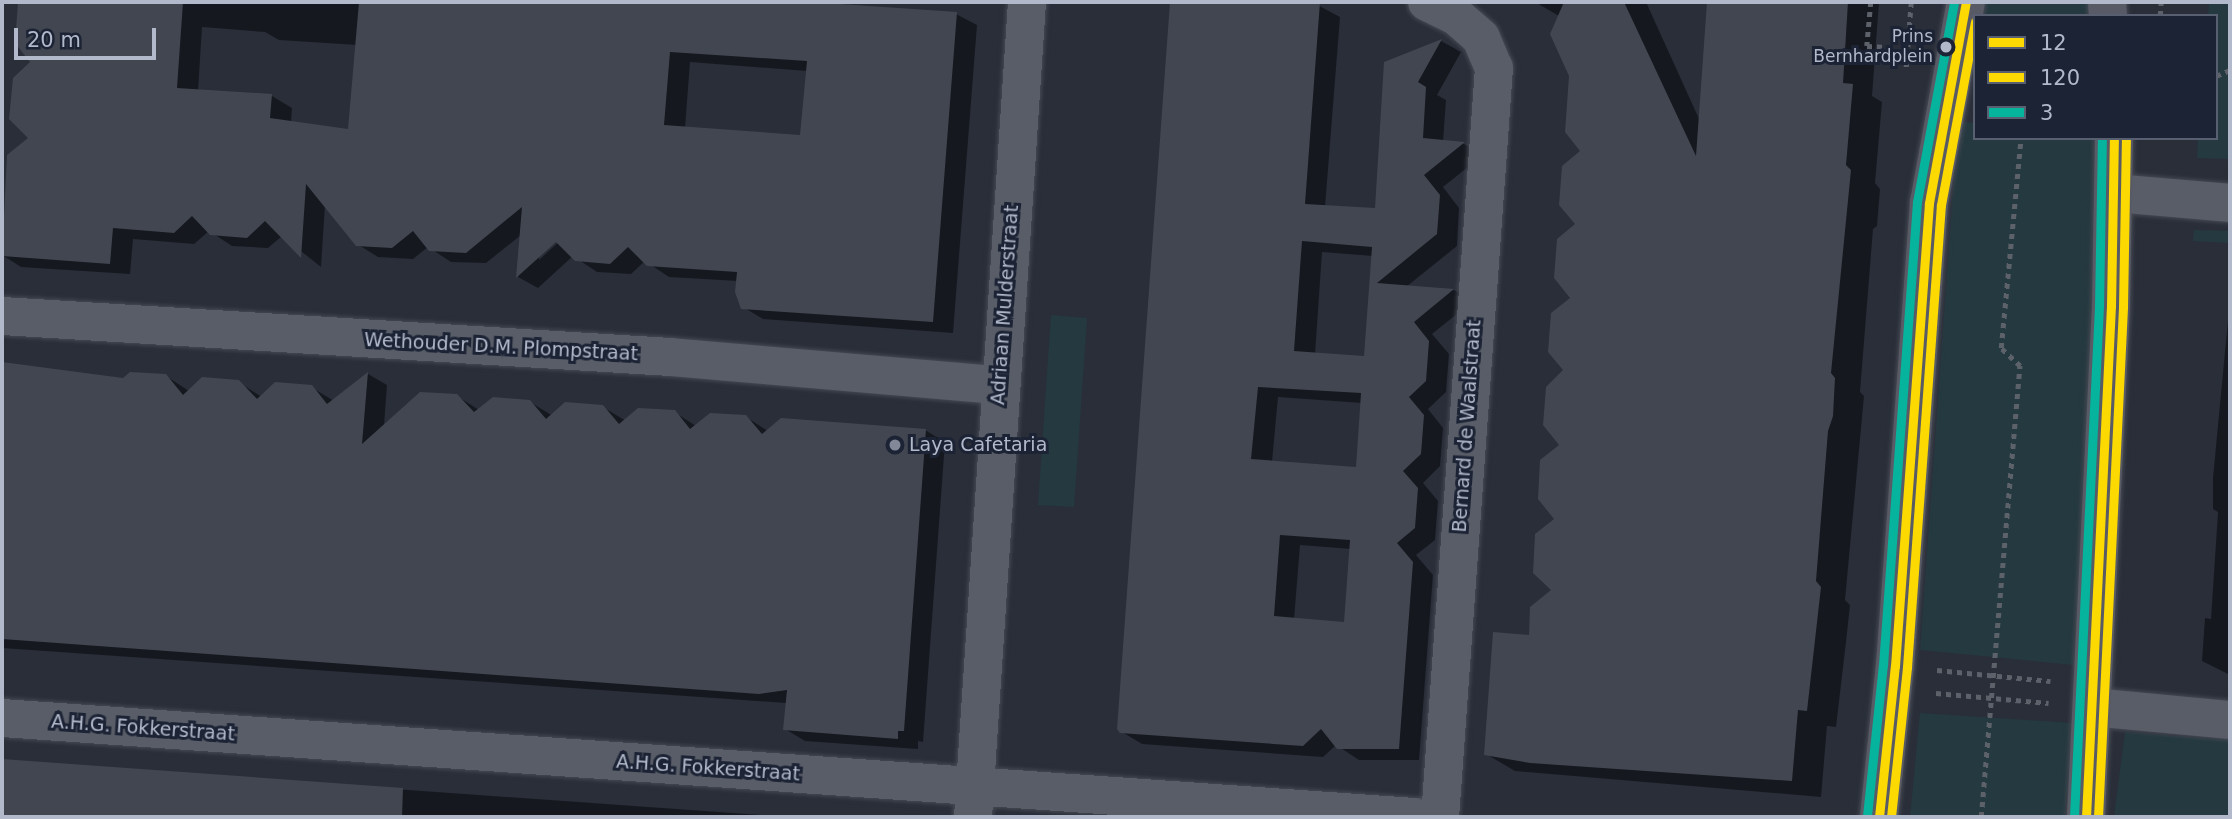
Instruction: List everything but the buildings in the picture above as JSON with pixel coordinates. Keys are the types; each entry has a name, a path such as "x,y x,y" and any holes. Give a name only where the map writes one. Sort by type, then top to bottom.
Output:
{"street":[{"name":"Adriaan Mulderstraat","path":"974,802 999,385 1027,2"},
{"name":"Bernard de Waalstraat","path":"1427,2 1456,16 1481,38 1494,68 1440,817"},
{"path":"1879,817 1894,678 1929,203 1966,2"},
{"path":"2086,817 2114,192 2114,140"},
{"path":"2114,192 2230,203"},
{"name":"Wethouder D.M. Plompstraat","path":"2,316 670,358 999,385"},
{"path":"2092,696 2230,720"},
{"name":"A.H.G. Fokkerstraat","path":"2,718 974,802 1415,817"}],"path":[{"path":"1871,2 1867,46 1887,47"},
{"path":"1906,74 1911,2"},
{"path":"1981,817 2020,366 2001,348 2021,140"},
{"path":"1894,678 1995,676 2092,696"},
{"path":"1894,678 1993,698 2092,696"}],"shaded area":[{"path":"1978,2 2093,2 2094,14 1975,14"},
{"path":"2209,2 2230,2 2230,159 2197,158 2198,140 2218,140 2218,14 2208,14"},
{"path":"1958,121 1973,123 1973,140 2098,140 2100,302 2074,665 1920,650"},
{"path":"2194,230 2230,231 2230,243 2193,241"},
{"path":"1051,315 1087,318 1074,507 1038,505"},
{"path":"1920,713 2072,723 2065,817 1910,817"},
{"path":"2125,732 2230,740 2230,817 2114,817"}],"transit line":[{"name":"3","path":"1867,816 1883,665 1917,202 1954,2"},
{"name":"12","path":"1879,817 1895,666 1929,203 1966,2"},
{"name":"120","path":"1891,817 1907,667 1941,205 1973,33"},
{"name":"3","path":"2074,816 2099,306 2102,140"},
{"name":"12","path":"2086,817 2111,306 2114,140"},
{"name":"120","path":"2098,817 2123,307 2126,140"}],"place":[{"name":"Prins Bernhardplein","path":"1946,47"},
{"name":"Laya Cafetaria","path":"895,445"}]}
